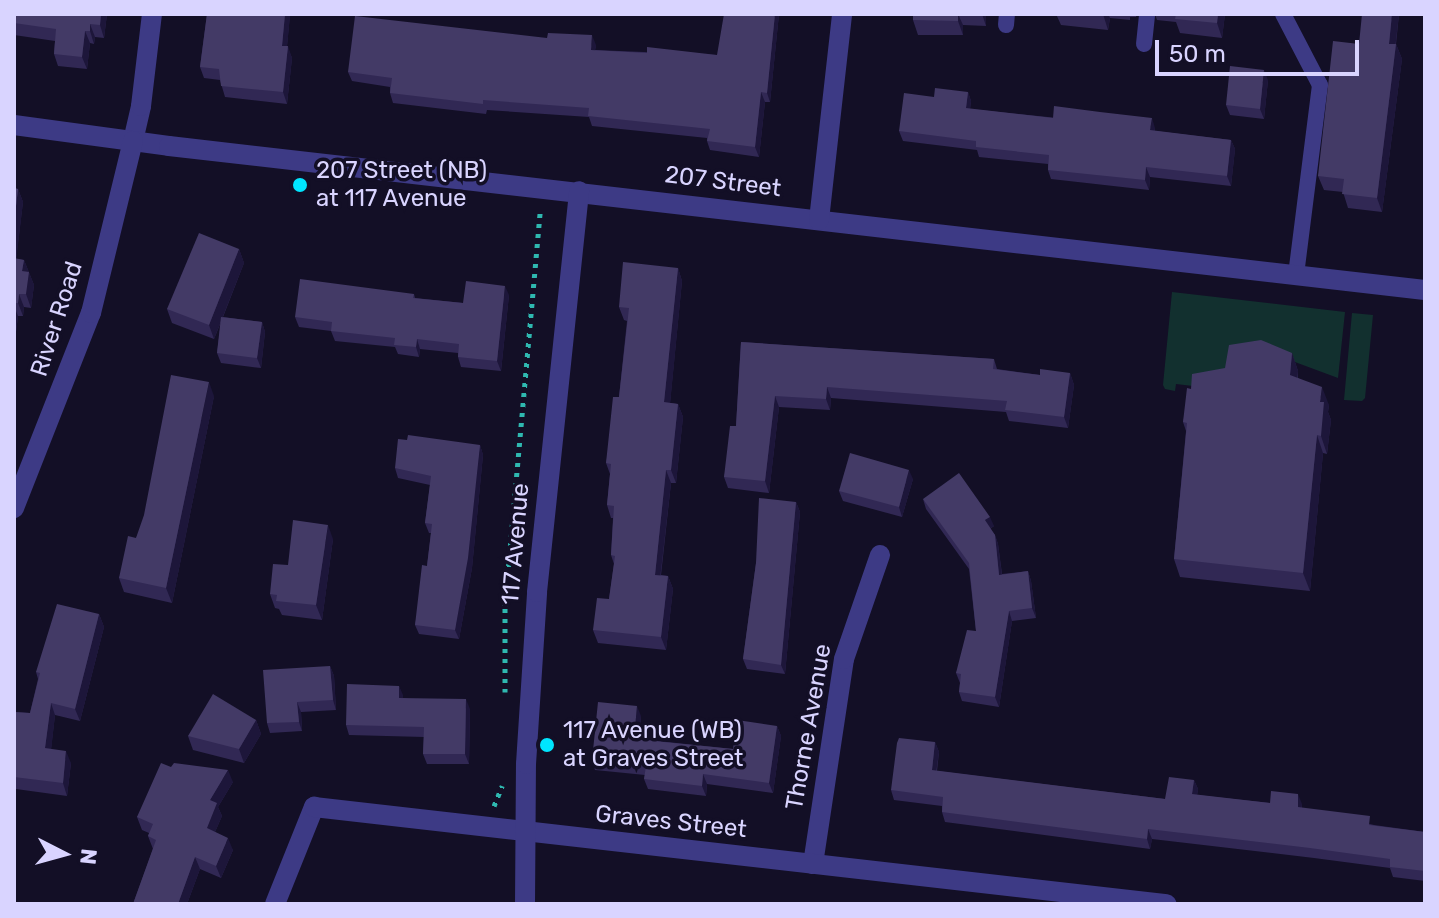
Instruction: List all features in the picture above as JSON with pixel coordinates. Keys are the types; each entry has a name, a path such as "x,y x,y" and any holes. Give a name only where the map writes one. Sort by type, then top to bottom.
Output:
{"street":[{"name":"River Road","path":"14,508 91,313 141,106 152,14"},
{"path":"819,220 842,14"},
{"name":"207 Street","path":"14,125 1425,290"},
{"name":"117 Avenue","path":"525,904 528,833 526,764 536,607 579,191"},
{"name":"Thorne Avenue","path":"813,864 844,659 880,555"},
{"name":"Graves Street","path":"275,904 314,807 1166,904"}],"lane":[{"path":"1144,44 1147,14"},
{"path":"1283,14 1320,85 1296,274"}],"path":[{"path":"505,694 505,606 541,209"},
{"path":"494,802 504,782"}],"green space":[{"path":"1172,292 1345,312 1338,378 1268,352 1226,381 1193,386 1176,384 1175,391 1165,389"},
{"path":"1352,313 1373,315 1365,398 1362,401 1344,400"}],"building":[{"path":"14,14 101,14 100,25 90,24 90,31 85,31 82,57 54,54 56,29 14,23"},
{"path":"207,14 285,14 282,46 288,46 283,92 221,86 219,69 200,67"},
{"path":"724,14 775,14 767,93 761,92 755,147 707,141 710,129 588,116 589,108 483,100 483,104 390,93 392,78 348,72 355,16 547,38 548,33 592,35 591,50 647,53 647,47 717,55"},
{"path":"913,14 958,14 958,21 913,20"},
{"path":"1176,14 1218,14 1217,23 1175,19"},
{"path":"1362,14 1392,14 1389,44 1396,44 1377,198 1342,194 1344,179 1318,176 1333,41 1359,44"},
{"path":"1230,66 1264,70 1260,109 1226,105"},
{"path":"935,88 968,92 966,108 1053,118 1054,106 1152,118 1150,130 1231,140 1227,176 1146,167 1145,180 1048,170 1049,155 976,147 976,141 899,131 904,93 934,97"},
{"path":"14,188 18,189 14,223"},
{"path":"199,233 239,249 209,325 167,309"},
{"path":"14,258 24,260 22,271 29,272 26,294 19,294 18,303 14,303"},
{"path":"623,262 678,268 664,402 678,404 671,470 666,470 655,575 668,576 661,637 593,630 597,598 609,599 615,556 611,555 614,506 607,505 611,464 606,463 613,397 619,397 629,308 619,307"},
{"path":"300,279 463,303 466,281 505,286 497,361 458,357 459,344 417,339 416,347 394,345 395,338 331,331 332,322 295,317"},
{"path":"221,317 262,322 257,358 217,353"},
{"path":"1261,340 1292,353 1290,375 1322,387 1321,436 1317,435 1303,573 1174,559 1187,423 1183,422 1192,374 1225,368 1229,345"},
{"path":"741,342 994,359 993,369 1040,375 1040,369 1070,373 1064,417 1005,410 1007,401 827,387 826,399 775,396 765,481 724,477 730,426 736,426"},
{"path":"171,375 209,382 166,588 119,578 128,536 136,538 144,515"},
{"path":"408,435 480,445 468,558 455,630 415,625 422,565 427,566 432,524 425,523 431,476 395,468 398,439 407,440"},
{"path":"850,453 909,470 899,507 839,491"},
{"path":"959,473 990,517 985,520 995,535 999,575 1028,571 1032,608 1009,611 995,697 959,692 961,674 956,673 967,630 976,631 969,563 923,499"},
{"path":"759,498 796,502 781,665 743,659 756,563"},
{"path":"293,520 328,525 316,605 276,601 277,595 270,594 273,564 288,565"},
{"path":"57,604 99,614 75,709 51,703 45,748 66,751 63,783 14,777 14,712 30,713 40,673 36,672"},
{"path":"330,666 333,700 297,702 299,722 267,723 263,670"},
{"path":"347,684 399,686 399,698 466,699 465,754 423,754 424,727 346,725"},
{"path":"213,694 256,720 239,749 188,736"},
{"path":"598,702 637,706 634,739 733,749 737,720 777,726 769,783 703,774 702,786 644,779 646,766 592,760"},
{"path":"899,738 935,742 932,770 1165,799 1169,777 1194,780 1192,794 1270,803 1271,791 1298,794 1298,807 1370,816 1369,825 1425,832 1425,871 1390,867 1390,859 1310,848 1148,829 1147,839 942,812 943,797 891,790"},
{"path":"161,763 171,767 174,763 228,770 210,800 217,803 207,828 228,838 216,866 195,857 178,904 133,904 156,840 148,836 153,824 137,817"}],"place":[{"name":"207 Street (NB) at 117 Avenue","path":"300,185"},
{"name":"117 Avenue (WB) at Graves Street","path":"547,745"}]}
